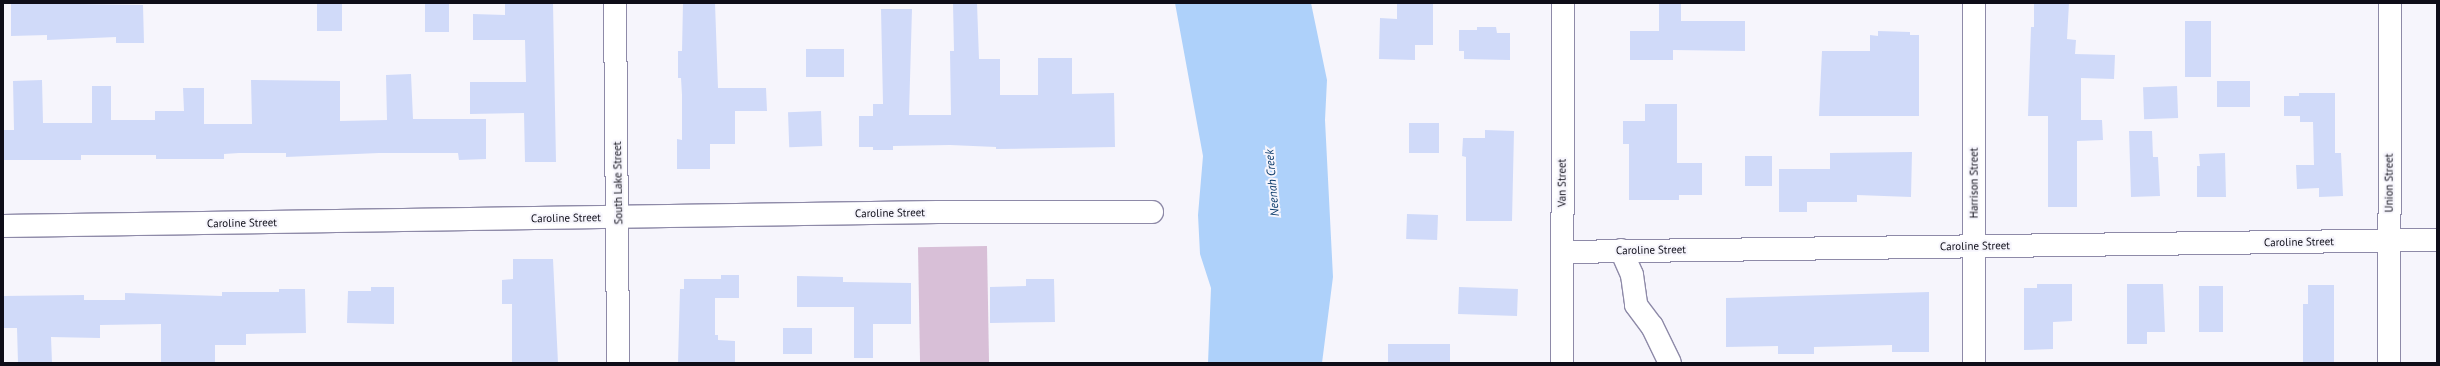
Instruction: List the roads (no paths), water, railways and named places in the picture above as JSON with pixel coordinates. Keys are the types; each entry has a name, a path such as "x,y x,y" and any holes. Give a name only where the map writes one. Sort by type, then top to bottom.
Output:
{"street":[{"name":"South Lake Street","path":"615,3 618,217 618,363"},
{"name":"Van Street","path":"1562,363 1563,3"},
{"name":"Harrison Street","path":"1974,3 1974,363"},
{"name":"Union Street","path":"2388,363 2390,3"},
{"name":"Caroline Street","path":"3,226 618,217 1152,212"},
{"name":"Caroline Street","path":"1562,252 2437,240"},
{"path":"1621,250 1632,275 1636,305 1652,326 1670,363"}],"water":[{"name":"Neenah Creek","path":"1175,3 1311,3 1327,80 1325,120 1333,277 1322,363 1208,363 1211,288 1200,254 1198,215 1203,156"}]}
